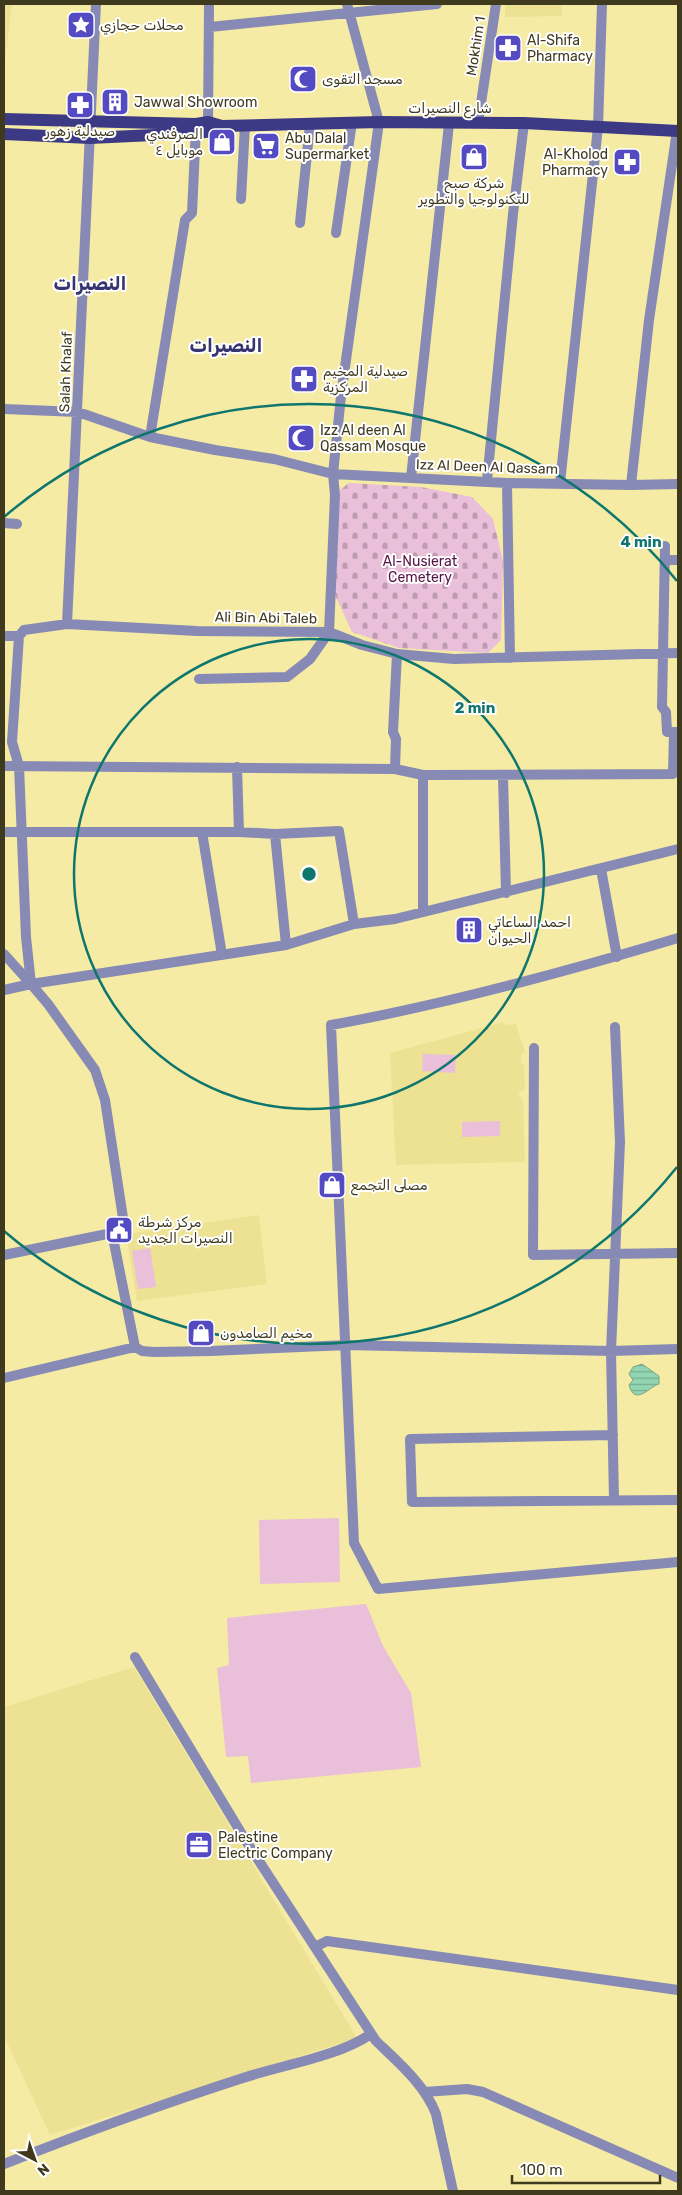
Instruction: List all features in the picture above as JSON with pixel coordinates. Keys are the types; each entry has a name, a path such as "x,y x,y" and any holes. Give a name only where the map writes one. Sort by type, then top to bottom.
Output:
{"main road":[{"name":"شارع النصيرات","path":"4,119 200,126 352,122 524,123 677,131"},
{"name":"شارع النصيرات","path":"4,134 90,138 200,126"}],"street":[{"name":"Salah Khalaf","path":"67,624 92,122 96,4"},
{"path":"150,437 185,220 192,214 210,27 209,4"},
{"path":"210,27 347,9 437,4"},
{"name":"Mokhim 1","path":"478,123 496,4"},
{"path":"560,484 598,127 602,4"},
{"path":"199,679 288,677 310,659 329,632 335,495 333,474 341,396 378,122 347,9"},
{"path":"336,233 352,122"},
{"path":"486,481 524,123"},
{"path":"300,223 310,124"},
{"path":"411,478 449,124"},
{"path":"241,199 244,125"},
{"path":"631,485 649,320 677,131"},
{"name":"Izz Al Deen Al Qassam","path":"4,409 78,412 150,437 274,460 333,474 507,483 678,484"},
{"path":"507,483 510,658"},
{"path":"4,523 17,524"},
{"path":"4,766 395,769 423,775 503,776 673,774 676,732 667,732 666,712 662,707 665,546"},
{"path":"665,560 678,560"},
{"name":"Ali Bin Abi Taleb","path":"4,636 19,636 24,630 67,624 196,631 329,632 362,645 397,654 454,659 678,653"},
{"path":"19,636 12,742 19,766 26,938 31,984"},
{"path":"395,769 396,739 393,732 397,654"},
{"path":"237,767 239,832"},
{"path":"423,775 424,912"},
{"path":"503,776 506,893"},
{"path":"4,832 239,832 275,834 339,830 354,924"},
{"path":"202,832 222,955"},
{"path":"275,834 286,945"},
{"path":"4,990 31,984 286,945 354,924 395,919 678,849"},
{"path":"601,869 617,957"},
{"path":"678,938 617,957 395,1014 332,1025 354,1543 378,1589 678,1562"},
{"path":"4,954 48,1004 95,1070 105,1100 125,1231 4,1255"},
{"path":"614,1500 611,1351 620,1142 615,1027"},
{"path":"534,1048 533,1255 678,1253"},
{"path":"112,1233 135,1347"},
{"path":"4,1378 135,1347 142,1351 154,1352 347,1345 611,1351 678,1349"},
{"path":"613,1434 410,1439 412,1502 678,1500"},
{"path":"135,1657 246,1842 371,2034 424,2092 436,2114 453,2191"},
{"path":"315,1947 327,1941 678,1990"},
{"path":"4,2164 155,2106 246,2076 332,2052 363,2040 371,2034"},
{"path":"424,2092 467,2089 483,2092 678,2178"}],"shaded area":[{"path":"4,4 12,4 4,69"},
{"path":"505,4 562,4 562,16 505,17"},
{"path":"504,1022 506,1025 516,1024 525,1052 521,1054 521,1063 524,1064 525,1089 518,1093 523,1100 525,1162 396,1165 390,1053"},
{"path":"259,1215 267,1284 137,1301 126,1234"},
{"path":"642,1364 659,1376 659,1384 639,1395 632,1391 629,1385 633,1380 629,1374 633,1367"},
{"path":"134,1667 357,2038 50,2135 4,2036 4,1707"}],"green space":[{"name":"Al-Nusierat Cemetery","path":"349,483 421,487 472,497 493,519 503,561 501,640 488,653 399,648 352,632 335,595 340,490"},
{"path":"423,1054 456,1055 455,1073 422,1071"},
{"path":"500,1121 500,1136 462,1137 462,1122"},
{"path":"150,1248 156,1287 138,1289 132,1251"},
{"path":"339,1518 340,1582 260,1584 259,1520"},
{"path":"366,1604 383,1646 411,1693 421,1767 251,1783 248,1756 226,1757 217,1668 229,1665 227,1618"}],"place":[{"name":"محلات حجازي","path":"81,25"},
{"name":"Al-Shifa Pharmacy","path":"508,48"},
{"name":"مسجد التقوى","path":"303,79"},
{"name":"Jawwal Showroom","path":"115,102"},
{"name":"صيدلية زهور","path":"80,105"},
{"name":"الصرفندي موبايل ٤","path":"222,142"},
{"name":"Abu Dalal Supermarket","path":"266,146"},
{"name":"شركة صبح للتكنولوجيا والتطوير","path":"474,157"},
{"name":"Al-Kholod Pharmacy","path":"627,162"},
{"name":"صيدلية المخيم المركزية","path":"304,379"},
{"name":"Izz Al deen Al Qassam Mosque","path":"301,438"},
{"name":"احمد الساعاتي الحيوان","path":"469,930"},
{"name":"مصلى التجمع","path":"332,1185"},
{"name":"مركز شرطة النصيرات الجديد","path":"119,1230"},
{"name":"مخيم الصامدون","path":"201,1333"},
{"name":"Palestine Electric Company","path":"199,1845"}],"district":[{"name":"النصيرات","path":"90,283"},
{"name":"النصيرات","path":"226,345"}]}
